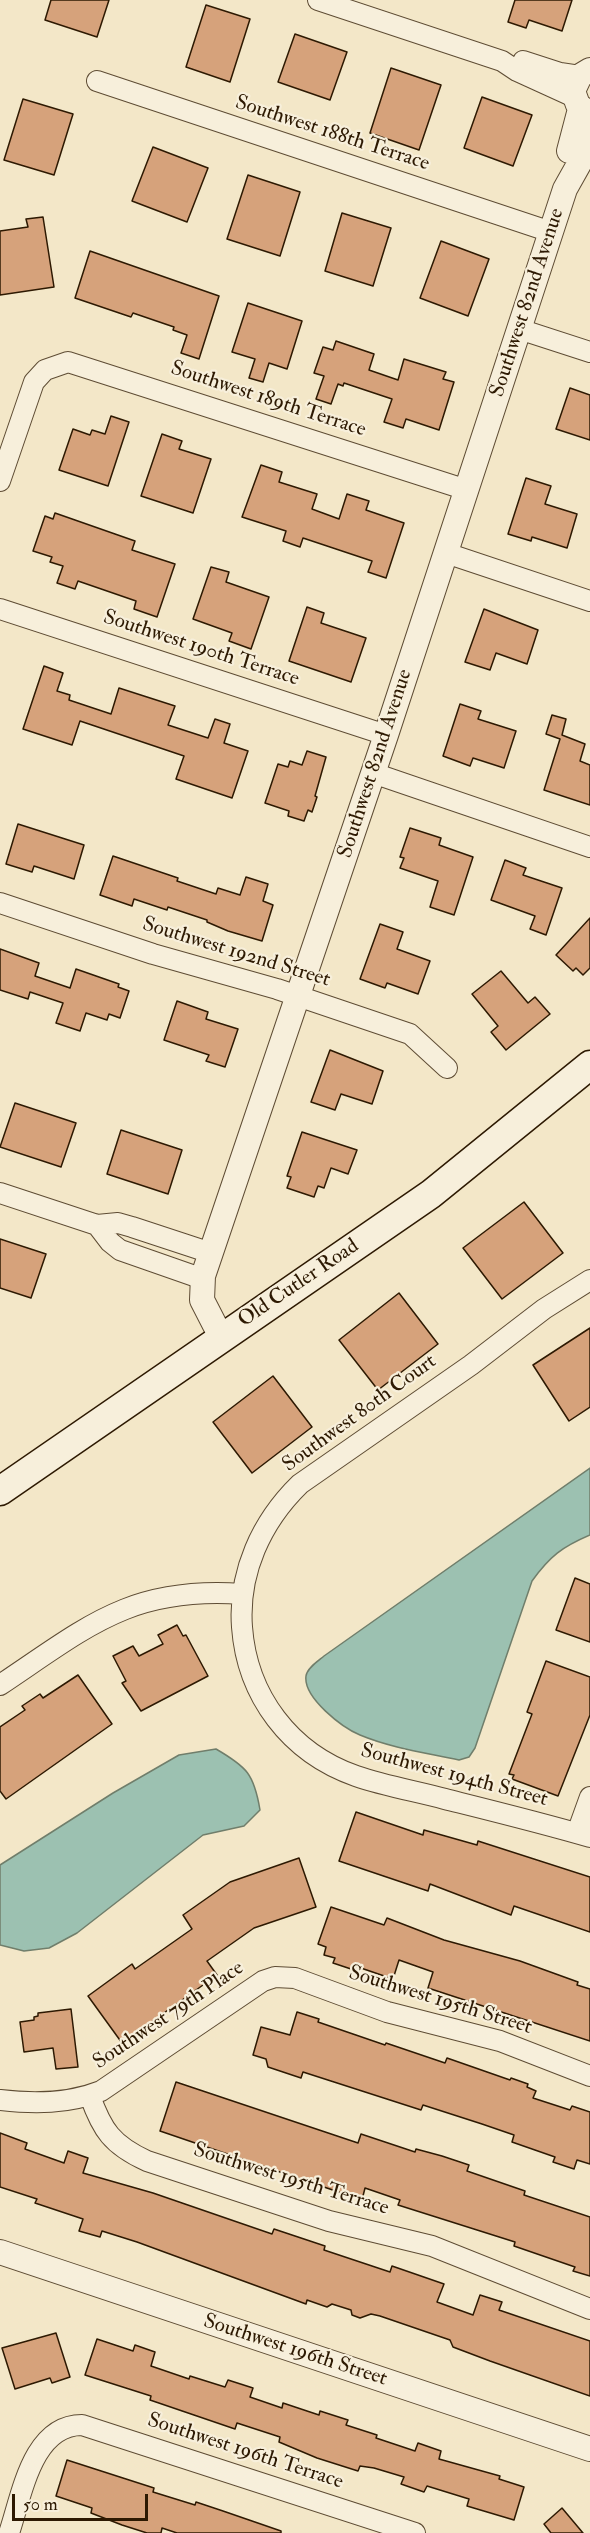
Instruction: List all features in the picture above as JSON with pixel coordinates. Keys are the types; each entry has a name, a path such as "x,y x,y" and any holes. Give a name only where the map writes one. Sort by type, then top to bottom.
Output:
{"main road":[{"name":"Old Cutler Road","path":"0,1491 431,1194 590,1065"}],"street":[{"path":"318,0 502,61 522,61 560,73 583,93"},
{"name":"Southwest 188th Terrace","path":"97,81 551,232"},
{"name":"Southwest 82nd Avenue","path":"565,189 567,159 583,93"},
{"name":"Southwest 82nd Avenue","path":"221,1337 202,1300 202,1279 386,735 565,189 579,164 590,132"},
{"path":"519,329 590,352"},
{"name":"Southwest 189th Terrace","path":"0,481 34,382 45,370 54,365 77,363 467,490"},
{"path":"446,553 590,601"},
{"name":"Southwest 190th Terrace","path":"0,609 386,735"},
{"path":"373,773 590,847"},
{"name":"Southwest 192nd Street","path":"0,903 153,954 298,996 410,1034 447,1068"},
{"path":"0,1193 97,1225 118,1223 211,1253"},
{"path":"97,1225 110,1242 138,1257 202,1279"},
{"path":"138,1257 146,1231"},
{"name":"Southwest 80th Court","path":"242,1594 249,1564 264,1530 277,1509 300,1484 471,1365 544,1309 590,1280"},
{"path":"0,1685 94,1622 121,1610 175,1594 242,1594"},
{"name":"Southwest 194th Street","path":"242,1594 244,1647 252,1676 271,1713 303,1748 355,1776 583,1835"},
{"path":"583,1835 590,1797"},
{"name":"Southwest 195th Street","path":"275,1977 294,1978 387,2012 486,2037 590,2076"},
{"name":"Southwest 79th Place","path":"90,2096 115,2084 255,1986 275,1977"},
{"path":"0,2100 53,2102 90,2096"},
{"name":"Southwest 195th Terrace","path":"90,2096 106,2133 125,2149 147,2161 330,2221 440,2249 590,2309"},
{"name":"Southwest 196th Street","path":"0,2252 590,2449"},
{"name":"Southwest 196th Terrace","path":"9,2533 36,2456 44,2443 59,2429 71,2425 88,2426 415,2533"}],"shaded area":[{"path":"590,1468 590,1535 557,1553 532,1581 475,1748 469,1757 459,1760 372,1740 344,1726 317,1702 307,1685 306,1676 308,1670 316,1662"},
{"path":"216,1749 242,1767 255,1788 260,1810 244,1826 203,1835 77,1933 49,1948 24,1951 0,1945 0,1865 113,1793 179,1755"}],"building":[{"path":"51,0 109,0 97,37 45,20"},
{"path":"515,0 572,0 562,31 529,20 526,28 508,22"},
{"path":"206,5 250,19 230,82 186,67"},
{"path":"295,34 347,52 330,100 278,82"},
{"path":"391,68 441,85 419,150 370,133"},
{"path":"482,97 532,115 513,166 464,148"},
{"path":"23,99 73,114 54,175 4,160"},
{"path":"153,147 208,168 187,222 132,201"},
{"path":"248,175 300,192 280,256 227,239"},
{"path":"342,213 391,228 373,286 325,271"},
{"path":"43,217 54,287 0,295 0,231 28,227 26,219"},
{"path":"441,241 489,259 468,316 420,298"},
{"path":"90,251 219,296 199,359 181,353 187,335 173,330 174,327 133,313 131,317 75,298"},
{"path":"248,303 302,321 287,369 269,363 263,382 249,378 255,359 232,352"},
{"path":"336,341 374,354 369,370 398,380 404,359 446,372 443,379 454,382 439,430 406,419 403,428 384,422 392,399 344,383 343,386 338,384 331,404 316,399 324,376 314,373 323,347 333,350"},
{"path":"570,388 590,395 590,440 556,429"},
{"path":"111,416 129,422 108,486 59,470 73,429 90,435 92,430 105,434"},
{"path":"162,434 182,441 179,449 211,459 193,513 141,496"},
{"path":"261,465 282,472 279,482 317,494 312,509 339,519 347,494 369,501 366,510 404,523 386,578 368,572 372,561 303,538 300,547 283,541 286,531 242,517"},
{"path":"526,478 551,486 545,504 577,514 567,548 532,537 531,541 508,534"},
{"path":"55,513 135,541 132,550 175,564 157,617 134,609 136,601 78,581 75,589 57,583 63,566 50,562 52,557 33,551 45,516 53,519"},
{"path":"211,567 229,572 226,582 269,597 251,649 229,641 232,633 193,619"},
{"path":"307,607 324,613 321,623 366,638 351,682 289,661"},
{"path":"484,609 538,630 527,664 496,653 490,670 465,662"},
{"path":"44,666 63,673 57,691 70,695 69,700 111,714 119,688 175,706 168,725 208,738 215,719 230,724 224,743 248,751 232,798 176,779 184,756 80,721 72,745 23,729"},
{"path":"460,704 481,711 478,719 516,731 504,768 473,758 470,766 443,756"},
{"path":"552,715 566,719 562,735 585,744 580,761 590,765 590,805 544,790 560,739 546,734"},
{"path":"307,751 326,757 312,812 308,810 304,821 288,816 289,811 265,803 278,764 288,767 290,761 302,765"},
{"path":"18,824 84,845 74,879 34,866 32,872 6,864"},
{"path":"410,828 441,838 439,845 473,857 454,915 430,907 438,881 400,868 404,858 400,857"},
{"path":"113,856 178,878 177,881 216,894 218,888 240,895 246,877 268,884 263,901 273,905 262,941 228,931 207,920 168,907 167,910 134,899 132,906 100,895"},
{"path":"505,860 526,868 523,875 562,888 546,935 530,929 535,916 491,900"},
{"path":"590,918 590,968 583,975 576,968 573,971 556,955"},
{"path":"380,924 403,932 397,949 430,961 418,994 387,983 385,988 360,979"},
{"path":"0,949 39,963 35,976 70,988 76,969 119,984 118,987 129,991 120,1018 109,1014 107,1020 86,1013 80,1031 56,1023 63,1003 30,992 28,999 0,990"},
{"path":"501,971 528,1003 535,997 550,1014 506,1050 491,1032 498,1026 472,994"},
{"path":"177,1001 208,1012 206,1019 238,1029 225,1067 206,1061 209,1055 164,1040"},
{"path":"330,1050 383,1071 372,1104 341,1094 335,1110 311,1102"},
{"path":"15,1103 76,1123 61,1167 0,1147"},
{"path":"121,1130 182,1150 168,1194 107,1174"},
{"path":"302,1132 357,1150 348,1174 331,1168 324,1188 318,1186 314,1197 287,1188 291,1177 287,1176"},
{"path":"524,1202 563,1253 502,1299 463,1248"},
{"path":"0,1239 46,1254 31,1298 0,1288"},
{"path":"399,1293 438,1344 378,1390 339,1340"},
{"path":"590,1328 590,1407 569,1421 533,1365"},
{"path":"273,1376 312,1427 252,1473 213,1422"},
{"path":"575,1578 590,1584 590,1642 556,1630"},
{"path":"177,1625 183,1636 186,1635 208,1676 141,1711 122,1683 126,1681 113,1656 133,1646 139,1656 163,1644 158,1635"},
{"path":"546,1661 590,1677 590,1715 558,1796 512,1779 514,1775 509,1774 532,1714 527,1712"},
{"path":"78,1675 112,1724 6,1799 0,1791 0,1727 25,1710 22,1706 40,1694 43,1698"},
{"path":"356,1812 423,1835 424,1830 477,1845 478,1841 590,1877 590,1932 514,1906 511,1915 430,1884 428,1891 339,1861"},
{"path":"299,1858 316,1907 254,1928 207,1961 217,1975 122,2043 88,1996 132,1964 135,1969 192,1929 183,1915 230,1882"},
{"path":"331,1907 384,1925 387,1918 444,1940 520,1961 578,1982 577,1985 590,1989 590,2041 428,1988 433,1972 399,1960 393,1979 355,1966 354,1970 333,1963 335,1958 324,1955 326,1947 318,1944"},
{"path":"71,2009 78,2067 56,2069 53,2048 24,2052 20,2022 34,2020 38,2013"},
{"path":"297,2012 319,2019 318,2022 385,2045 386,2043 445,2063 447,2058 510,2080 511,2078 528,2084 527,2087 536,2091 533,2098 570,2110 572,2106 590,2112 590,2164 577,2160 574,2169 553,2162 555,2157 512,2142 514,2135 482,2124 423,2105 421,2110 303,2072 301,2078 268,2067 266,2059 253,2055 261,2027 290,2035"},
{"path":"176,2082 358,2143 361,2134 415,2152 416,2149 442,2156 469,2165 467,2171 525,2191 524,2195 590,2217 590,2276 573,2271 575,2267 514,2246 515,2242 398,2205 400,2200 365,2188 362,2200 160,2131"},
{"path":"0,2133 27,2143 25,2149 64,2163 68,2151 88,2158 83,2173 153,2193 272,2234 274,2229 325,2246 324,2250 390,2272 392,2266 444,2284 437,2302 473,2315 480,2295 502,2302 499,2310 590,2341 590,2396 453,2347 450,2340 380,2316 371,2314 360,2318 352,2315 351,2310 332,2304 327,2307 307,2300 306,2304 137,2242 102,2231 100,2237 79,2231 83,2219 35,2203 37,2199 0,2187"},
{"path":"56,2333 70,2377 52,2383 50,2378 15,2389 2,2348"},
{"path":"97,2339 133,2351 135,2345 155,2352 151,2366 189,2379 190,2376 225,2387 228,2380 253,2388 250,2397 282,2408 283,2403 319,2415 320,2411 348,2420 346,2425 377,2435 376,2438 415,2451 418,2443 441,2451 439,2459 500,2476 499,2479 524,2487 514,2520 467,2506 469,2499 427,2486 424,2492 401,2484 404,2477 360,2466 358,2471 317,2458 279,2442 280,2437 237,2423 235,2429 150,2400 151,2396 85,2375"},
{"path":"67,2460 154,2488 153,2492 195,2505 196,2502 281,2531 281,2533 177,2533 162,2528 161,2533 147,2533 122,2525 91,2513 92,2508 56,2496"},
{"path":"562,2508 583,2533 551,2533 544,2524"}]}
